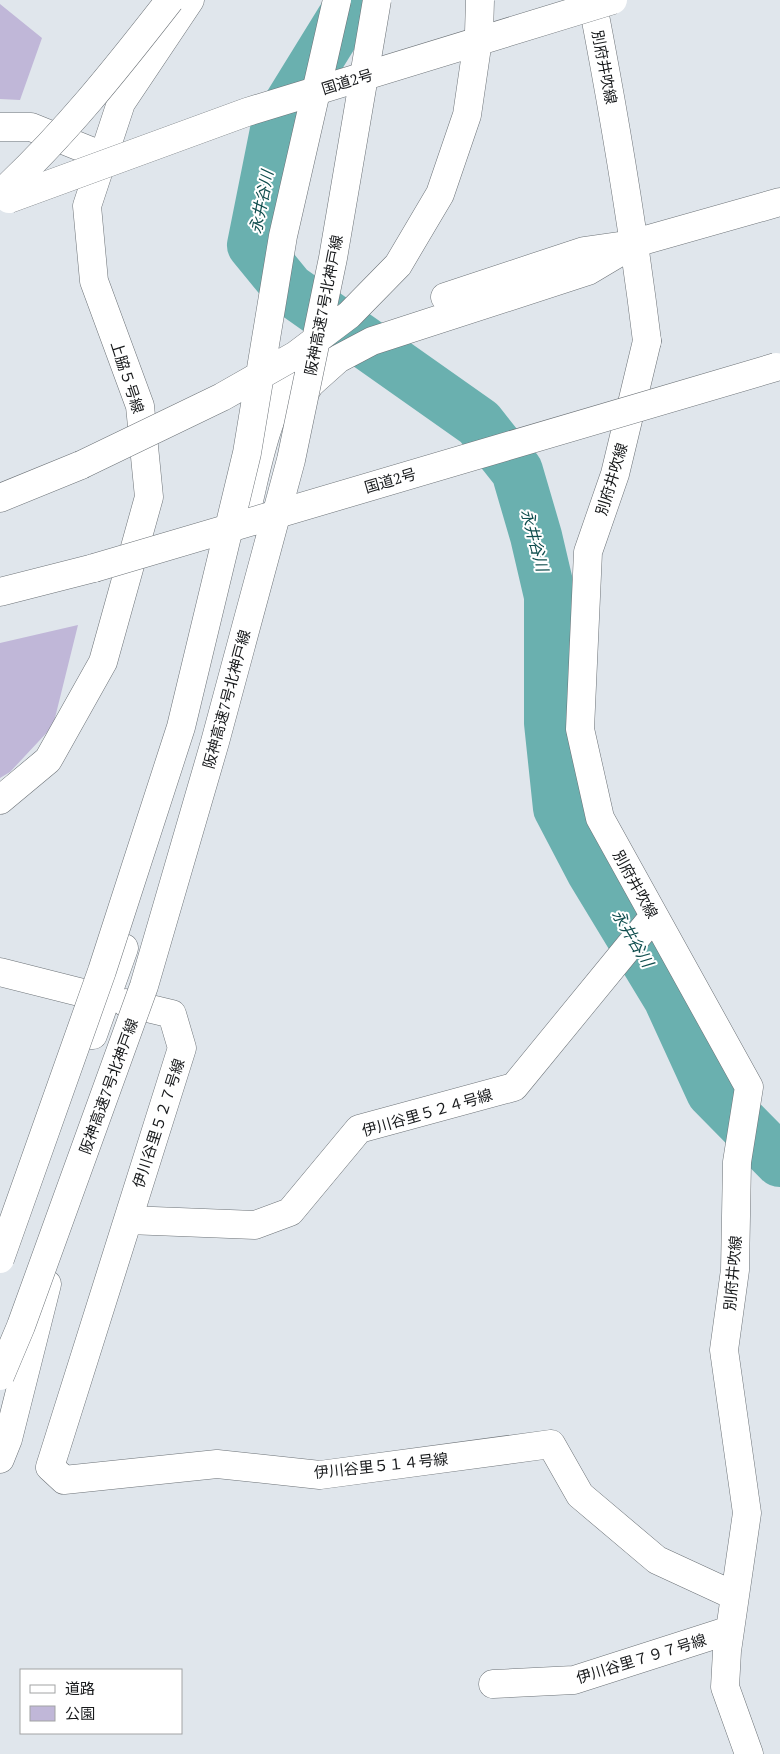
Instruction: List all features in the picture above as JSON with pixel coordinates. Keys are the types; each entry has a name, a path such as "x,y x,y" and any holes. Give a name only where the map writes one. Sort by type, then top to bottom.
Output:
{"main road":[{"path":"3,198 96,94 170,0"},
{"name":"上脇５号線","path":"0,800 48,760 103,662 149,498 140,406 94,281 87,206 121,103 190,0"},
{"path":"0,1259 102,971 181,727 247,452 283,236 337,0"},
{"name":"阪神高速7号北神戸線","path":"0,1376 21,1326 144,986 215,742 291,460 333,258 376,0"},
{"path":"0,498 82,466 222,397 296,355 349,315 398,265 440,194 467,115 479,33 480,0"},
{"name":"別府井吹線","path":"592,0 616,125 635,243 647,341 615,474 588,552 580,729 600,818 650,921 750,1087 737,1162 734,1270 724,1350 747,1513 730,1630 725,1687 749,1754"},
{"name":"国道2号","path":"3,198 247,112 613,0"},
{"path":"0,127 31,127 104,156"},
{"path":"0,1238 62,1119 110,989 169,807 277,401 297,373 329,345 364,324 584,251 635,243 780,202"},
{"path":"0,1459 8,1439 94,1108 127,994 186,810 294,410 310,384 338,359 372,341 588,271 635,243"},
{"name":"国道2号","path":"0,592 94,568 778,366"},
{"name":"伊川谷里５２４号線","path":"128,1220 255,1225 290,1212 358,1129 514,1086 650,921"},
{"path":"0,972 88,994"},
{"name":"伊川谷里５２７号線","path":"126,1003 172,1014 182,1048 128,1220"},
{"name":"伊川谷里５１４号線","path":"128,1220 50,1467 64,1480 217,1464 320,1475 551,1444 580,1495 657,1560 735,1596"},
{"name":"伊川谷里７９７号線","path":"492,1684 574,1680 730,1630"}],"green space":[{"path":"0,4 42,38 20,100 0,99"},
{"path":"78,625 53,726 10,772 0,778 0,643"}],"waterway":[{"name":"永井谷川","path":"354,0 277,125 253,245 289,289 479,423 517,471 536,536 550,596 550,723 559,808 592,871 669,998 712,1092 780,1161"}]}
